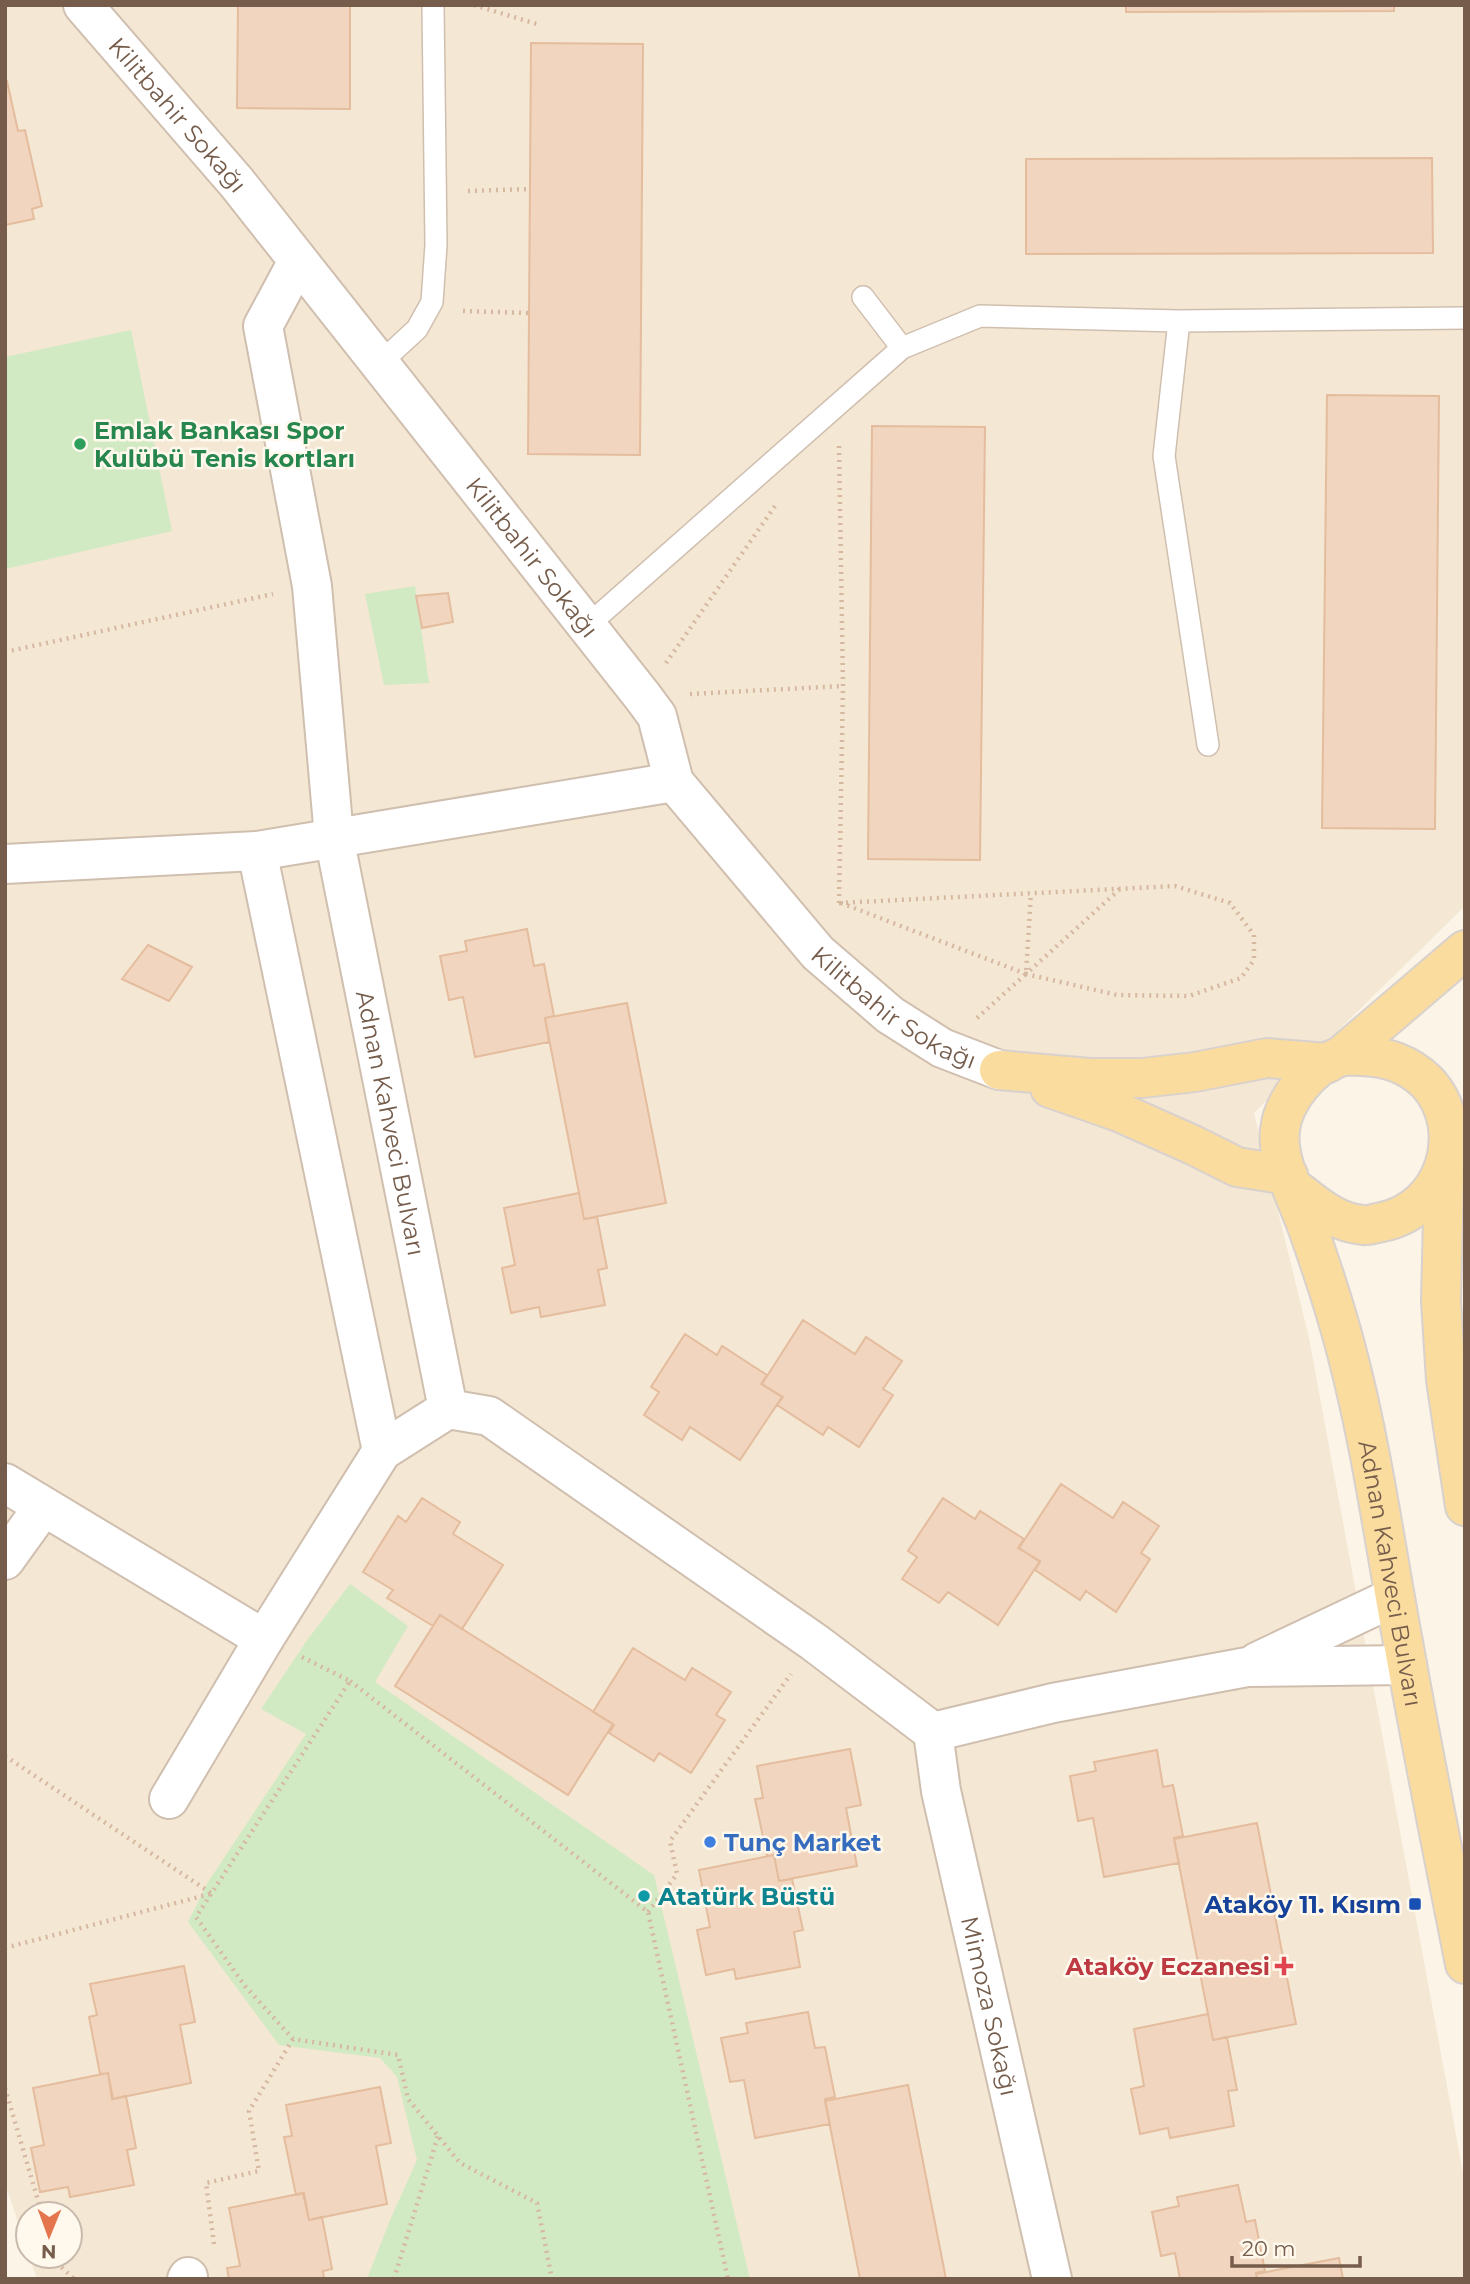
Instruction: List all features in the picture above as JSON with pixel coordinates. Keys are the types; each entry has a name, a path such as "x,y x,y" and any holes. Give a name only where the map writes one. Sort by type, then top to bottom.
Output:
{"main road":[{"path":"1291,1182 1281,1159 1280,1130 1288,1102 1305,1079 1335,1060 1465,950"},
{"path":"1383,1057 1408,1066 1429,1084 1457,1121 1444,1175 1433,1191 1398,1219 1364,1226 1335,1219 1291,1182 1237,1167 1193,1144 1119,1112 999,1070 1090,1078 1142,1078 1195,1072 1267,1058 1335,1060 1383,1057"},
{"path":"1444,1175 1442,1328 1446,1380 1465,1506"},
{"name":"Adnan Kahveci Bulvarı","path":"1291,1182 1324,1275 1347,1354 1367,1440 1394,1597 1465,1964"}],"street":[{"name":"Kilitbahir Sokağı","path":"83,5 237,183 643,697 657,716 674,782 818,953 890,1015 942,1048 999,1070"},
{"name":"Adnan Kahveci Bulvarı","path":"298,261 263,326 312,586 334,837 448,1409"},
{"path":"5,864 257,851 674,782"},
{"path":"257,851 383,1451"},
{"path":"169,1799 264,1639 383,1451 448,1409 489,1416 814,1642 933,1732 1053,1703 1247,1667 1407,1665"},
{"path":"5,1483 264,1639"},
{"path":"5,1560 43,1507"},
{"path":"1247,1667 1394,1597"},
{"name":"Mimoza Sokağı","path":"933,1732 941,1791 1052,2279"}],"lane":[{"path":"379,364 417,329 432,302 436,245 433,5"},
{"path":"863,297 902,348"},
{"path":"587,626 902,348 980,316 1179,321 1465,318"},
{"path":"1179,321 1164,456 1208,745"}],"path":[{"path":"474,5 540,25"},
{"path":"435,192 530,189"},
{"path":"428,310 529,313"},
{"path":"828,446 839,445 843,686 839,903"},
{"path":"643,697 777,504"},
{"path":"5,652 312,586"},
{"path":"643,697 843,686"},
{"path":"1175,886 1230,902 1254,935 1254,960 1241,978 1189,996 1117,995 1026,974 839,903 1175,886"},
{"path":"942,1048 1121,888"},
{"path":"1026,974 1031,893"},
{"path":"264,1639 350,1681 648,1912 728,2279"},
{"path":"648,1912 677,1874 670,1841 814,1642"},
{"path":"350,1681 196,1917 245,1986 293,2039 398,2055 408,2099 460,2163 537,2203 552,2279"},
{"path":"5,1756 211,1893"},
{"path":"5,1948 211,1893"},
{"path":"197,2269 206,2183 259,2171 248,2110 293,2039"},
{"path":"5,2088 38,2200"},
{"path":"394,2279 438,2136"}],"shaded area":[{"path":"5,5 1465,5 1465,906 1254,1113 1309,1338 1465,2184 1465,2279 37,2279 34,2270 84,2270 84,2200 14,2200 14,2210 5,2183"}],"green space":[{"name":"Emlak Bankası Spor Kulübü Tenis kortları","path":"131,330 172,531 5,569 5,357"},
{"path":"415,586 429,683 384,685 365,594"},
{"path":"350,1584 408,1626 375,1682 654,1875 750,2279 367,2279 417,2160 397,2077 380,2058 279,2045 188,1922 208,1882 306,1734 261,1709 305,1643"}],"building":[{"path":"238,5 350,5 350,109 237,108"},
{"path":"1126,5 1394,5 1394,11 1126,12"},
{"path":"531,43 643,44 640,455 528,454"},
{"path":"7,81 18,131 25,130 42,206 32,209 34,219 5,225 5,82"},
{"path":"1432,158 1433,253 1026,254 1026,159"},
{"path":"1327,395 1439,396 1435,829 1322,828"},
{"path":"872,426 985,427 980,860 868,859"},
{"path":"448,593 453,622 422,628 416,596"},
{"path":"527,929 534,966 544,964 554,1016 545,1018 549,1042 475,1057 463,997 449,1000 440,956 467,951 465,941"},
{"path":"148,945 192,967 169,1001 122,979"},
{"path":"627,1003 666,1203 584,1219 545,1018"},
{"path":"579,1193 584,1219 597,1217 607,1268 598,1270 605,1305 541,1317 539,1307 511,1313 502,1268 515,1265 504,1208"},
{"path":"803,1320 855,1354 866,1337 902,1361 883,1389 893,1395 859,1447 828,1427 823,1435 777,1405 783,1397 762,1384"},
{"path":"685,1334 717,1355 722,1346 767,1375 761,1384 782,1397 740,1460 690,1427 682,1440 644,1415 659,1392 651,1387"},
{"path":"1061,1484 1113,1518 1123,1502 1159,1526 1141,1553 1150,1559 1116,1612 1086,1591 1080,1600 1035,1570 1040,1562 1019,1548"},
{"path":"422,1498 460,1522 453,1534 503,1565 462,1629 440,1615 433,1626 387,1598 393,1590 363,1572 398,1516 406,1522"},
{"path":"943,1498 975,1519 980,1511 1024,1539 1018,1548 1040,1561 998,1625 948,1592 939,1603 902,1579 917,1557 908,1551"},
{"path":"440,1615 613,1724 568,1795 395,1686"},
{"path":"633,1648 685,1680 692,1668 731,1692 716,1715 725,1720 691,1773 659,1753 654,1761 609,1733 614,1725 593,1712"},
{"path":"850,1749 861,1805 846,1808 857,1866 779,1881 774,1855 767,1856 755,1799 763,1798 757,1766"},
{"path":"1157,1750 1163,1787 1173,1785 1183,1836 1174,1838 1179,1863 1104,1877 1093,1818 1078,1821 1070,1776 1096,1771 1094,1762"},
{"path":"1257,1823 1296,2024 1213,2040 1174,1839"},
{"path":"774,1855 779,1881 792,1879 803,1930 794,1932 800,1967 736,1979 734,1969 706,1975 697,1930 710,1927 699,1870"},
{"path":"184,1966 195,2022 180,2025 191,2083 113,2099 108,2073 100,2074 89,2017 97,2015 90,1984"},
{"path":"808,2012 815,2048 825,2047 835,2097 825,2099 830,2124 755,2138 744,2080 730,2082 721,2038 748,2033 746,2023"},
{"path":"1208,2014 1213,2040 1227,2037 1237,2090 1228,2091 1234,2126 1170,2138 1168,2128 1140,2134 1131,2089 1144,2086 1134,2029"},
{"path":"108,2073 112,2099 126,2096 136,2148 127,2150 134,2185 70,2197 68,2187 40,2192 31,2148 44,2145 33,2088"},
{"path":"908,2085 946,2279 860,2279 825,2101"},
{"path":"380,2087 391,2143 376,2146 387,2204 309,2220 304,2193 296,2195 284,2137 292,2136 286,2105"},
{"path":"1238,2185 1246,2222 1255,2220 1265,2271 1256,2273 1257,2279 1180,2279 1175,2253 1161,2256 1152,2212 1179,2206 1177,2197"},
{"path":"303,2193 309,2220 322,2217 332,2269 323,2271 324,2279 229,2279 227,2268 240,2266 229,2208"},
{"path":"1339,2258 1343,2279 1257,2279 1256,2274"}],"place":[{"name":"Emlak Bankası Spor Kulübü Tenis kortları","path":"80,444"},
{"name":"Tunç Market","path":"710,1842"},
{"name":"Atatürk Büstü","path":"644,1896"},
{"name":"Ataköy 11. Kısım","path":"1415,1904"},
{"name":"Ataköy Eczanesi","path":"1284,1966"}]}
